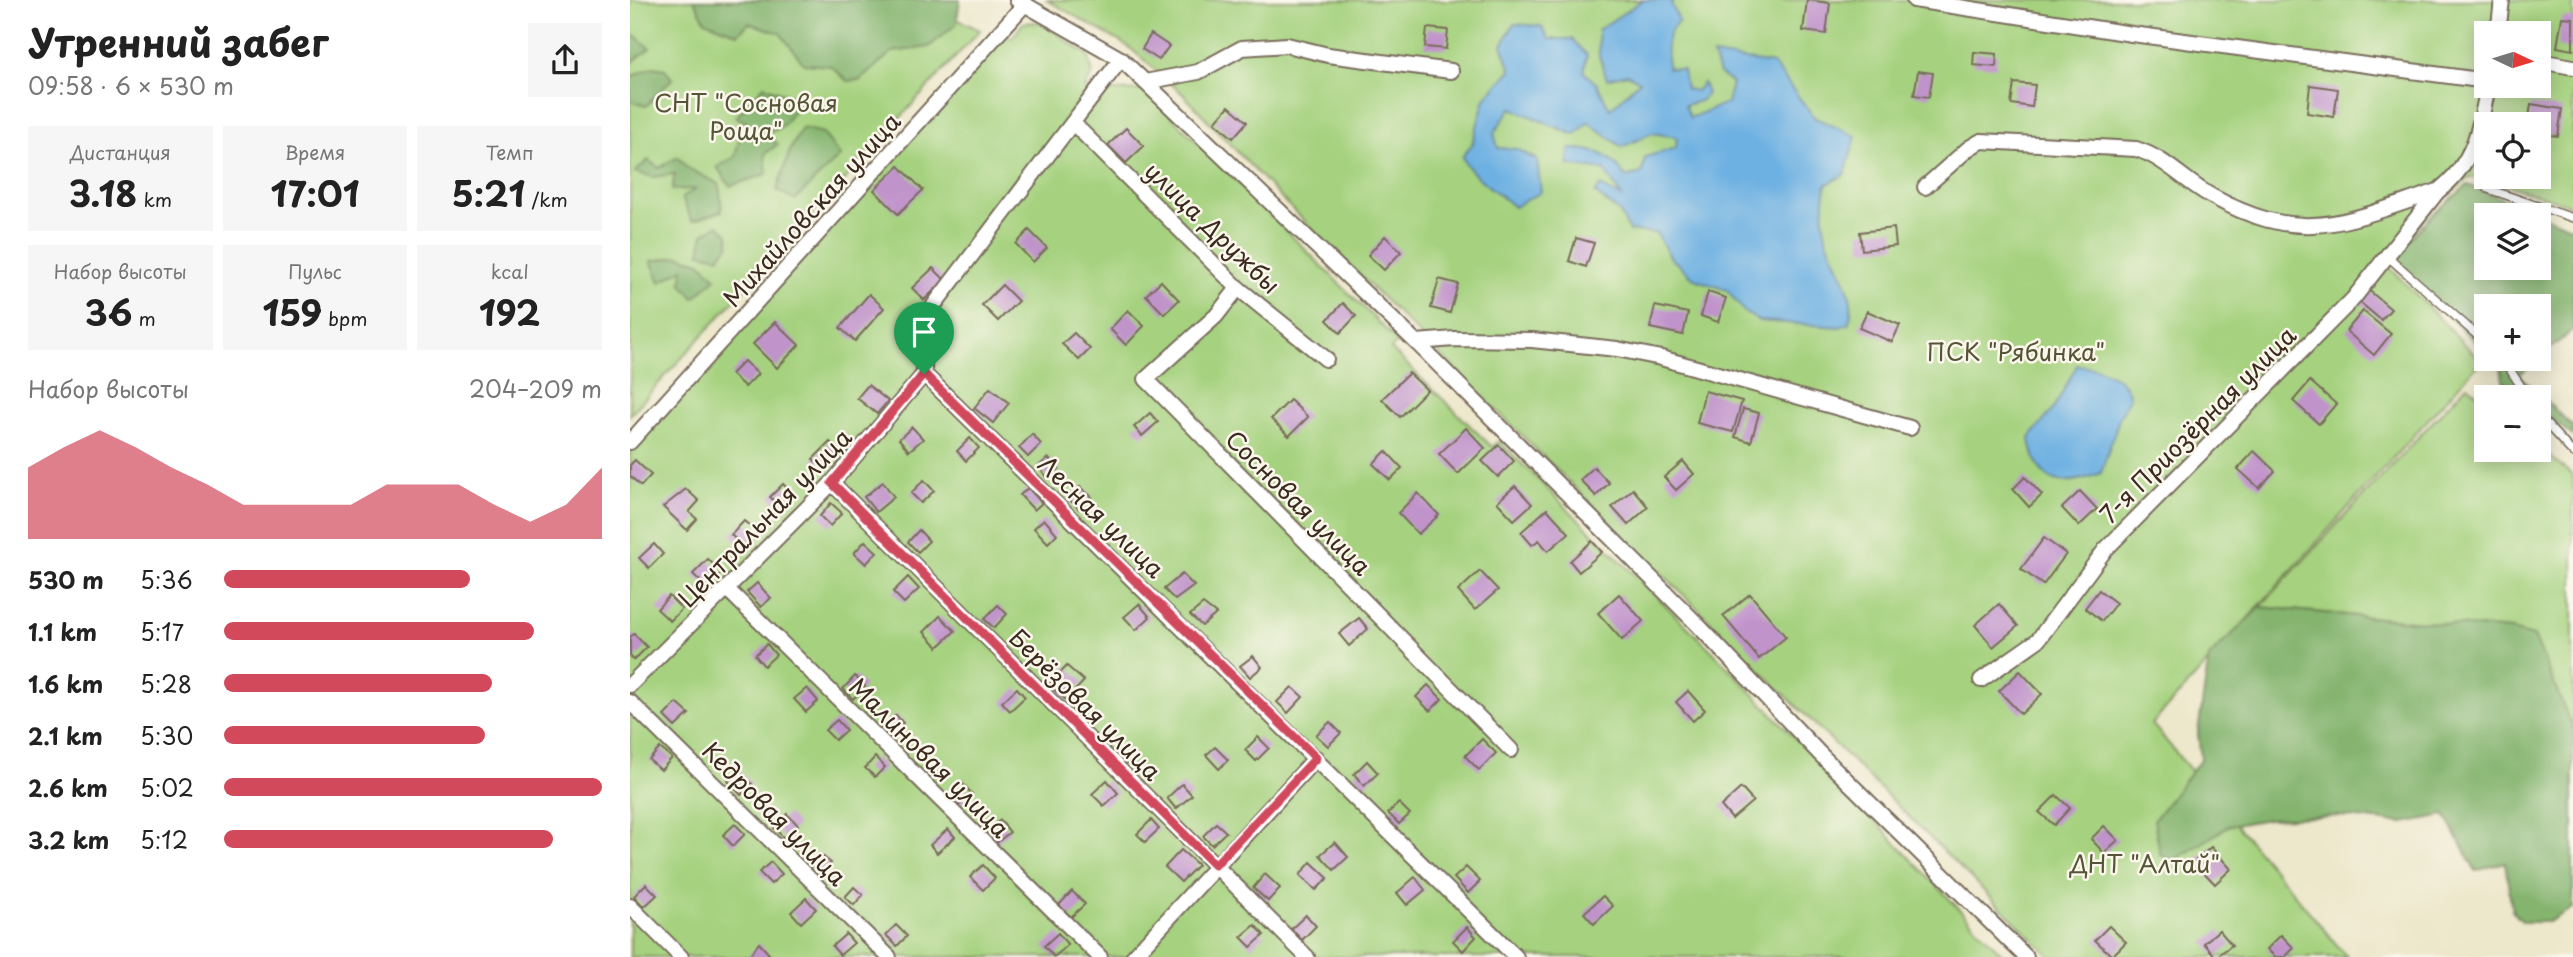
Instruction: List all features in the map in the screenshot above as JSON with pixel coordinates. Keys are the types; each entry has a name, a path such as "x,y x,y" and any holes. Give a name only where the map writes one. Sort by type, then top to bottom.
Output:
{"street":[{"path":"1914,0 2474,82"},
{"path":"2499,21 2502,0"},
{"path":"1021,2 1121,59 1416,342 1696,623 1819,753 2026,957"},
{"name":"Михайловская улица","path":"630,442 1021,2"},
{"path":"1145,82 1198,72 1242,48 1287,45 1328,55 1451,71"},
{"path":"924,374 924,340 934,305 1121,59"},
{"path":"2552,63 2573,67"},
{"name":"7-я Приозёрная улица","path":"1981,680 2039,640 2105,550 2353,299 2438,191 2461,171 2471,155 2485,98"},
{"name":"улица Дружбы","path":"1073,123 1238,288 1326,359"},
{"name":"7-я Приозёрная улица","path":"1925,187 1969,148 1981,141 2136,149 2153,154 2210,196 2279,225 2324,226 2438,191"},
{"name":"Сосновая улица","path":"1238,288 1216,316 1146,379 1511,751"},
{"path":"1416,342 1455,339 1532,340 1617,349 1661,358 1909,428"},
{"name":"Центральная улица","path":"630,685 728,590 832,483 924,374"},
{"name":"Лесная улица","path":"924,374 1516,957"},
{"name":"Берёзовая улица","path":"832,483 1307,957"},
{"name":"Малиновая улица","path":"728,590 1100,957"},
{"name":"Кедровая улица","path":"630,702 889,957"},
{"path":"1133,957 1316,758"},
{"path":"630,906 681,957"}],"lane":[{"path":"2488,189 2573,218"},
{"path":"2386,255 2474,333"},
{"path":"2551,429 2573,453"}],"green space":[{"name":"СНТ \"Сосновая Роща\"","path":"630,0 917,0 980,30 630,415"},
{"path":"694,0 960,0 956,24 929,47 892,52 860,80 847,81 831,66 804,64 780,33 749,23 738,34 705,21"},
{"name":"ПСК \"Рябинка\"","path":"1047,0 2573,0 2573,206 2519,189 2551,189 2551,112 2474,112 2474,178 2470,177 2436,205 2386,264 2474,354 2474,369 2152,724 2347,957 2051,957 1278,195 1184,95 1129,47"},
{"path":"1039,22 1088,55 1093,74 1084,88 1145,90 1398,342 1391,349 1492,447 1499,441 1714,653 2005,957 630,957 630,442 1001,30 1012,38 1023,23"},
{"path":"634,35 650,48 630,64 630,37"},
{"path":"653,67 665,69 672,79 646,106 630,101 630,77"},
{"path":"764,86 793,97 796,108 781,128 764,134 778,144 765,154 767,174 730,186 717,167 735,157 739,139 754,126 736,117"},
{"path":"802,128 823,133 840,156 795,200 777,190 790,150"},
{"path":"678,157 687,168 719,184 722,211 692,221 682,198 695,189 672,190 675,174 653,177 635,172 648,160 659,168"},
{"path":"2468,185 2512,203 2474,203 2474,280 2551,280 2551,219 2573,228 2573,330 2551,348 2551,294 2474,294 2474,341 2396,267 2394,257 2434,213"},
{"path":"718,225 728,234 729,245 719,257 700,253 703,234"},
{"path":"679,256 700,262 716,278 694,298 682,284 683,269 660,282 651,261"},
{"path":"2502,371 2524,371 2519,375 2529,385 2508,385 2503,381"},
{"path":"2467,385 2474,391 2474,462 2551,462 2551,457 2573,476 2573,729 2533,636 2511,630 2260,607"},
{"path":"2551,406 2573,427 2573,436 2551,419"},
{"path":"2260,607 2511,630 2534,636 2573,729 2573,908 2548,922 2523,922 2512,911 2505,862 2476,871 2445,815 2403,823 2339,816 2268,819 2229,826 2173,861 2160,854 2154,820 2201,759 2198,733 2209,657"}],"water":[{"path":"1643,0 1673,0 1671,3 1679,21 1668,37 1668,68 1683,70 1686,89 1696,91 1703,83 1707,94 1700,101 1685,105 1690,118 1727,103 1732,83 1719,74 1713,55 1773,64 1815,118 1856,136 1845,174 1826,185 1824,206 1827,240 1849,292 1851,313 1848,324 1839,327 1759,321 1745,313 1727,290 1695,279 1671,258 1656,233 1629,231 1620,213 1595,193 1600,186 1622,197 1604,170 1568,165 1569,149 1587,150 1608,158 1625,177 1642,173 1645,157 1676,148 1677,137 1652,133 1622,147 1588,122 1575,135 1511,108 1494,133 1498,148 1517,149 1537,160 1541,192 1514,207 1467,165 1462,157 1472,144 1485,98 1511,70 1502,45 1514,24 1541,26 1549,39 1572,39 1587,55 1584,72 1597,84 1610,109 1640,81 1627,74 1607,79 1599,56 1598,30"},
{"path":"2077,365 2093,367 2116,378 2130,397 2120,416 2101,473 2074,481 2063,481 2053,479 2038,466 2030,438 2054,408"}],"building":[{"path":"1807,0 1830,3 1826,34 1803,31"},
{"path":"2562,17 2573,18 2573,50 2557,47"},
{"path":"1427,28 1448,30 1446,49 1425,47"},
{"path":"1151,34 1169,46 1159,60 1142,49"},
{"path":"1974,52 1997,54 1996,67 1973,65"},
{"path":"1918,71 1933,73 1929,97 1914,95"},
{"path":"2014,83 2035,85 2032,107 2011,104"},
{"path":"2310,85 2338,89 2334,117 2307,113"},
{"path":"2531,104 2562,109 2558,136 2551,135 2551,112 2530,112"},
{"path":"1229,106 1247,122 1233,138 1215,122"},
{"path":"1126,128 1144,146 1126,163 1108,145"},
{"path":"899,166 923,190 898,214 874,190"},
{"path":"1894,228 1896,246 1862,250 1860,232"},
{"path":"1029,230 1047,248 1033,262 1016,244"},
{"path":"1385,236 1401,252 1384,270 1368,255"},
{"path":"1576,238 1594,243 1586,267 1569,261"},
{"path":"933,268 945,280 924,300 912,288"},
{"path":"1439,279 1458,284 1450,313 1431,308"},
{"path":"1161,281 1179,300 1164,314 1146,295"},
{"path":"1002,285 1018,301 998,321 982,305"},
{"path":"2366,288 2391,309 2381,320 2356,299"},
{"path":"1708,292 1726,298 1718,322 1701,316"},
{"path":"869,294 884,308 855,341 840,328"},
{"path":"1343,303 1356,316 1340,333 1327,320"},
{"path":"1655,306 1688,313 1683,335 1650,328"},
{"path":"1128,310 1144,326 1126,345 1110,329"},
{"path":"1867,311 1900,325 1892,342 1859,328"},
{"path":"2363,311 2391,334 2374,355 2346,331"},
{"path":"775,322 799,345 777,368 753,344"},
{"path":"1074,333 1090,349 1079,360 1062,344"},
{"path":"744,361 758,374 745,387 731,374"},
{"path":"1409,373 1427,390 1400,417 1382,399"},
{"path":"2310,381 2336,404 2319,424 2293,401"},
{"path":"868,385 888,401 877,414 857,398"},
{"path":"990,388 1009,403 993,423 974,408"},
{"path":"1705,391 1742,401 1733,432 1697,423"},
{"path":"1290,400 1308,417 1289,436 1271,419"},
{"path":"1743,409 1759,413 1751,442 1735,437"},
{"path":"1150,413 1158,422 1142,436 1134,427"},
{"path":"912,427 923,439 909,451 899,439"},
{"path":"1466,428 1485,448 1458,474 1439,454"},
{"path":"1032,434 1041,444 1028,457 1019,448"},
{"path":"970,438 979,448 966,461 957,451"},
{"path":"830,442 840,451 823,469 813,459"},
{"path":"1499,445 1514,461 1498,477 1482,461"},
{"path":"1386,451 1402,468 1390,480 1373,464"},
{"path":"2254,451 2275,471 2259,488 2238,469"},
{"path":"1048,458 1059,469 1049,479 1038,467"},
{"path":"635,460 651,475 641,486 630,476 630,465"},
{"path":"1683,461 1694,474 1676,490 1664,477"},
{"path":"1594,467 1609,483 1596,496 1580,480"},
{"path":"2025,477 2042,495 2029,507 2013,489"},
{"path":"924,480 934,491 921,503 911,493"},
{"path":"883,482 894,497 876,512 864,497"},
{"path":"783,484 795,496 783,509 770,497"},
{"path":"1515,486 1532,504 1514,520 1497,502"},
{"path":"1080,487 1092,497 1079,509 1068,498"},
{"path":"1028,488 1042,503 1034,510 1020,495"},
{"path":"686,489 699,501 689,512 697,519 687,530 663,507"},
{"path":"1633,489 1648,507 1628,525 1612,507"},
{"path":"2080,491 2097,509 2079,526 2062,508"},
{"path":"1418,493 1439,515 1418,534 1398,513"},
{"path":"831,503 842,513 830,526 820,516"},
{"path":"1547,509 1569,533 1548,551 1539,540 1532,545 1521,532"},
{"path":"1044,519 1057,534 1048,543 1034,528"},
{"path":"744,521 758,533 745,548 731,535"},
{"path":"919,530 929,541 918,552 908,542"},
{"path":"2044,538 2066,554 2043,585 2021,569"},
{"path":"865,541 877,552 866,564 854,553"},
{"path":"1592,541 1602,552 1579,572 1570,561"},
{"path":"654,544 663,554 649,568 639,558"},
{"path":"708,559 722,573 707,588 693,574"},
{"path":"1480,571 1498,590 1475,610 1458,591"},
{"path":"1182,574 1194,586 1175,600 1164,589"},
{"path":"908,577 919,589 904,603 893,592"},
{"path":"757,583 771,598 761,607 747,592"},
{"path":"2099,590 2116,603 2102,621 2085,608"},
{"path":"1619,594 1643,621 1622,640 1598,613"},
{"path":"1750,594 1786,637 1759,659 1723,616"},
{"path":"669,596 682,609 670,621 657,609"},
{"path":"1139,604 1150,617 1136,630 1124,617"},
{"path":"1203,604 1216,614 1202,626 1190,615"},
{"path":"1999,604 2018,626 1993,647 1975,625"},
{"path":"998,605 1007,614 994,628 984,619"},
{"path":"940,616 955,631 938,647 924,632"},
{"path":"1359,618 1368,629 1349,646 1339,634"},
{"path":"634,634 647,647 634,660 630,656 630,637"},
{"path":"767,644 776,655 764,666 755,655"},
{"path":"1253,656 1262,667 1250,677 1240,666"},
{"path":"1067,666 1084,681 1066,700 1049,685"},
{"path":"2020,671 2042,694 2021,714 1999,691"},
{"path":"855,676 865,686 853,699 843,689"},
{"path":"1428,685 1442,699 1430,711 1416,697"},
{"path":"1292,687 1303,697 1288,713 1277,702"},
{"path":"807,688 818,701 806,712 794,699"},
{"path":"1017,688 1025,697 1010,711 1002,702"},
{"path":"1688,691 1705,710 1693,721 1676,702"},
{"path":"677,703 689,714 675,727 664,716"},
{"path":"896,715 903,723 889,737 881,729"},
{"path":"837,720 846,730 835,740 825,730"},
{"path":"1330,722 1341,733 1328,746 1316,735"},
{"path":"1258,737 1269,748 1256,761 1245,750"},
{"path":"1482,739 1496,753 1479,770 1465,756"},
{"path":"1215,747 1228,760 1219,769 1206,755"},
{"path":"660,748 672,758 661,770 649,760"},
{"path":"875,757 885,767 875,777 865,768"},
{"path":"1367,761 1378,773 1364,786 1354,774"},
{"path":"739,771 752,784 741,795 728,781"},
{"path":"1107,780 1118,793 1104,806 1092,794"},
{"path":"962,783 972,794 958,806 949,795"},
{"path":"1182,784 1192,795 1176,809 1167,798"},
{"path":"1741,788 1753,801 1732,819 1721,806"},
{"path":"2056,795 2070,808 2054,825 2039,812"},
{"path":"1399,803 1410,814 1399,824 1388,813"},
{"path":"787,814 798,825 784,838 774,828"},
{"path":"1000,820 1010,832 995,844 986,833"},
{"path":"1151,820 1159,829 1145,842 1137,834"},
{"path":"1216,823 1226,832 1212,845 1203,836"},
{"path":"735,824 745,834 733,846 723,835"},
{"path":"2104,826 2118,840 2104,853 2091,839"},
{"path":"948,829 955,837 937,853 930,845"},
{"path":"1335,842 1348,857 1334,870 1320,855"},
{"path":"2211,847 2231,869 2215,884 2194,862"},
{"path":"1181,850 1198,865 1181,882 1165,867"},
{"path":"821,855 831,863 821,874 812,866"},
{"path":"771,862 782,874 771,884 759,872"},
{"path":"1311,862 1328,878 1316,890 1300,875"},
{"path":"983,865 995,878 983,890 970,877"},
{"path":"1466,867 1480,881 1468,893 1454,878"},
{"path":"1265,874 1280,888 1268,901 1253,888"},
{"path":"1415,877 1425,890 1407,905 1397,893"},
{"path":"646,884 657,895 644,907 634,896"},
{"path":"854,887 863,895 854,905 845,897"},
{"path":"1072,891 1085,904 1071,917 1059,905"},
{"path":"1603,896 1613,906 1594,924 1584,913"},
{"path":"806,898 816,909 801,923 791,912"},
{"path":"1306,915 1316,926 1302,940 1291,929"},
{"path":"896,925 907,936 897,946 886,935"},
{"path":"1255,925 1264,935 1251,947 1241,937"},
{"path":"2109,926 2126,942 2112,956 2095,940"},
{"path":"1467,927 1476,937 1463,951 1453,941"},
{"path":"2219,930 2232,945 2216,957 2204,943"},
{"path":"1058,933 1068,945 1054,957 1044,946"},
{"path":"846,934 854,943 840,955 832,946"},
{"path":"2281,935 2294,948 2285,957 2275,957 2267,949"},
{"path":"759,943 769,954 766,957 748,957"}],"route":[{"path":"924,374 1316,758 1215,865 832,483 924,374"}],"park label":[{"name":"ДНТ \"Алтай\"","path":"2145,863"}]}
